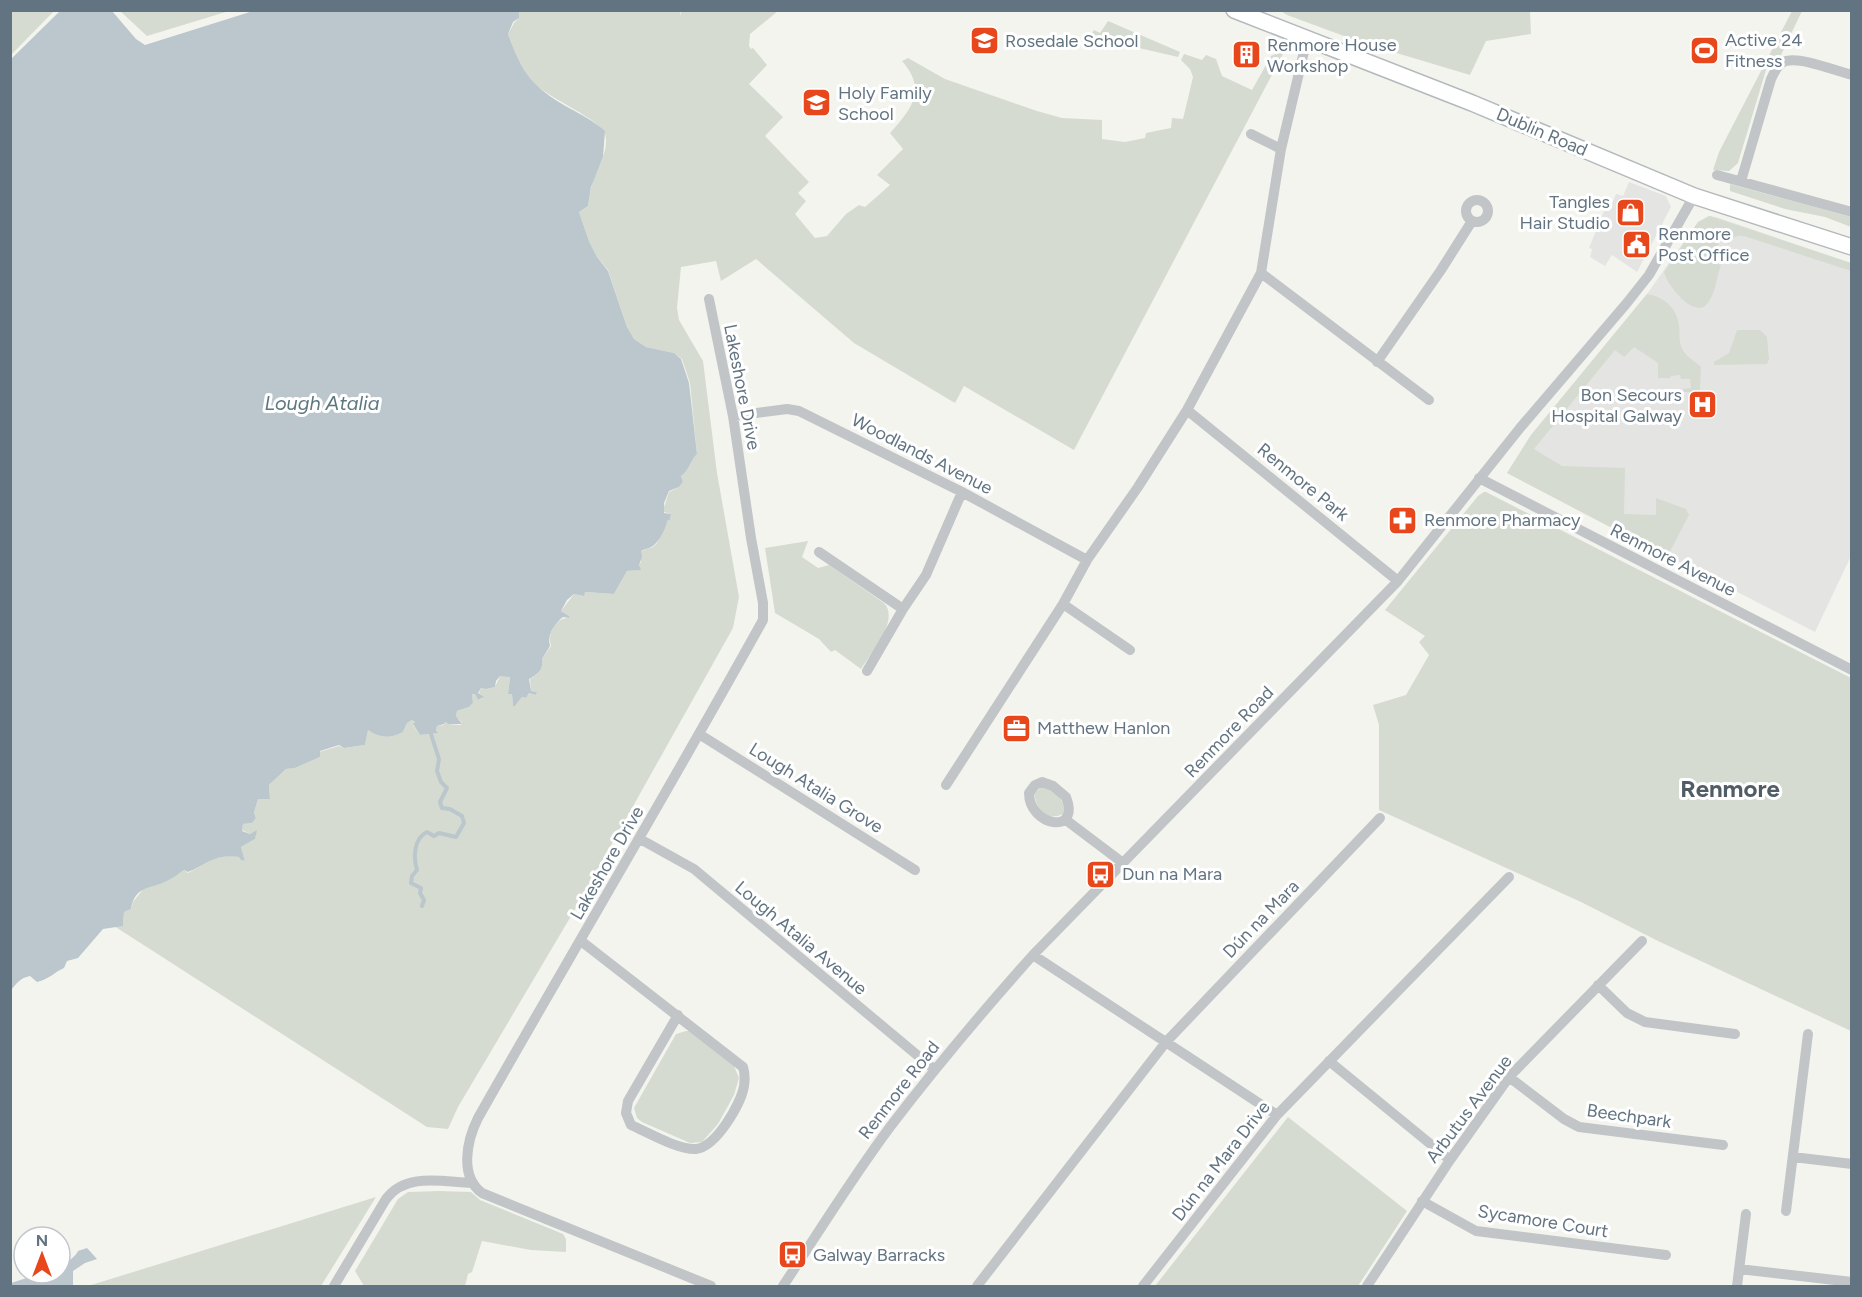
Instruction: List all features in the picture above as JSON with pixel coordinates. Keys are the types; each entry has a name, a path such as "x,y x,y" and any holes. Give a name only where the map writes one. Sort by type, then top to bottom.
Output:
{"main road":[{"name":"Dublin Road","path":"1234,10 1472,103 1694,196 1851,247"}],"street":[{"path":"946,785 1087,560 1138,487 1187,410 1262,273 1281,149 1307,39"},
{"path":"1741,182 1771,79 1779,65 1786,61 1803,61 1851,75"},
{"path":"1251,134 1281,149"},
{"path":"1717,175 1851,212"},
{"name":"Renmore Road","path":"783,1287 850,1183 934,1070 1033,955 1398,581 1479,478 1643,282 1670,241 1694,196"},
{"path":"1377,362 1472,221"},
{"path":"1262,273 1429,400"},
{"name":"Lakeshore Drive","path":"472,1183 468,1144 474,1128 763,620 763,603 733,416 709,299"},
{"name":"Woodlands Avenue","path":"733,416 787,410 799,411 962,492 1087,560"},
{"name":"Renmore Park","path":"1187,410 1398,581"},
{"name":"Renmore Avenue","path":"1479,478 1851,670"},
{"path":"867,671 926,575 962,492"},
{"path":"819,552 903,609"},
{"path":"1062,603 1130,650"},
{"name":"Lough Atalia Grove","path":"699,734 915,870"},
{"name":"Dún na Mara","path":"977,1287 1166,1042 1380,818"},
{"path":"1065,820 1123,863"},
{"name":"Lough Atalia Avenue","path":"640,839 694,869 934,1070"},
{"name":"Dún na Mara Drive","path":"1143,1287 1277,1115 1509,877"},
{"path":"581,941 678,1015 740,1064 744,1072 742,1092 722,1129 707,1145 695,1149 681,1146 631,1125 626,1113 628,1101 678,1015"},
{"name":"Arbutus Avenue","path":"1367,1287 1422,1201 1509,1077 1642,941"},
{"path":"1033,955 1277,1115"},
{"path":"1598,986 1627,1013 1645,1022 1735,1034"},
{"path":"1786,1211 1808,1034"},
{"path":"1329,1060 1450,1160"},
{"name":"Beechpark","path":"1509,1077 1579,1127 1723,1145"},
{"path":"1793,1156 1851,1164"},
{"path":"334,1287 387,1199 395,1189 418,1180 472,1183 482,1193 711,1287"},
{"name":"Sycamore Court","path":"1422,1201 1476,1231 1666,1255"},
{"path":"1737,1287 1746,1214"},
{"path":"1739,1269 1851,1282"}],"shaded area":[{"path":"680,10 681,17 681,11 778,11 750,34 749,46 767,65 749,84 783,117 765,136 809,182 798,193 806,201 795,214 815,238 827,236 846,214 859,205 865,207 890,185 877,175 903,149 890,133 910,108 914,99 914,82 902,61 908,58 945,79 1037,111 1062,118 1102,120 1102,139 1125,142 1145,138 1146,133 1171,128 1172,118 1183,119 1193,77 1190,69 1181,60 1184,54 1202,60 1206,55 1216,59 1222,76 1252,90 1271,56 1285,50 1074,450 964,386 955,403 854,343 756,259 721,281 716,261 681,267 677,308 679,320 703,361 717,473 739,597 733,628 577,906 458,1107 448,1129 427,1127 114,926 123,926 124,912 131,909 133,902 144,888 167,881 184,870 188,873 207,862 225,856 240,857 245,861 241,847 255,839 256,831 250,834 242,830 243,824 252,823 256,818 254,813 258,799 270,799 269,785 286,769 295,768 320,757 319,752 339,746 344,748 365,745 368,730 377,735 390,737 403,732 407,723 412,720 420,735 439,733 437,726 444,725 444,722 461,725 462,723 456,716 457,711 473,703 472,694 475,694 478,700 483,698 479,693 481,688 495,687 500,676 510,676 508,694 512,694 513,706 522,697 526,698 529,693 536,695 537,692 531,691 530,679 541,668 542,659 551,646 550,636 554,627 560,620 569,618 561,611 574,594 584,596 584,592 614,594 627,571 640,570 641,551 657,543 667,521 670,520 671,514 663,510 669,492 683,482 681,476 697,454 690,383 682,359 674,353 646,347 634,339 627,327 608,270 597,257 589,241 579,212 588,206 591,188 605,148 605,134 602,128 534,83 522,66 508,34 519,18 519,11"},
{"path":"10,11 54,11 11,55"},
{"path":"120,11 229,11 147,36"},
{"path":"1281,11 1530,11 1531,34 1486,41 1470,75 1363,43"},
{"path":"1792,11 1802,11 1781,55 1766,70 1738,163 1729,171 1713,170 1719,152"},
{"path":"1108,21 1180,52 1178,57 1096,38 1092,33 1094,30 1100,33"},
{"path":"1629,182 1666,196 1671,207 1637,272 1612,255 1605,266 1590,257 1592,249 1589,248 1604,211 1609,211 1616,194 1623,196"},
{"path":"1730,184 1851,217 1851,227 1825,217 1785,209 1730,191"},
{"name":"Bon Secours Hospital Galway","path":"1708,216 1851,263 1851,556 1815,632 1507,473 1531,435 1647,294 1698,222"},
{"path":"1710,216 1851,263 1851,271 1744,236 1737,236 1729,244 1719,241 1713,262 1721,265 1714,291 1706,305 1701,308 1694,307 1675,291 1664,272 1698,222"},
{"path":"1647,294 1665,301 1676,314 1680,344 1687,356 1701,367 1700,390 1683,392 1683,389 1691,388 1690,379 1681,379 1680,375 1658,378 1658,363 1634,347 1624,357 1615,350 1534,449 1562,466 1625,468 1624,514 1656,515 1656,498 1686,509 1689,515 1667,557 1507,473 1531,435"},
{"path":"1737,330 1760,330 1767,337 1769,359 1767,364 1714,365 1714,362 1729,353"},
{"path":"1484,492 1851,678 1851,1031 1658,941 1581,902 1379,810 1379,725 1373,705 1406,695 1429,655 1419,642 1425,636 1385,610 1478,496"},
{"path":"808,541 802,557 818,568 829,565 884,603 888,610 889,618 882,636 861,669 835,650 831,652 819,639 775,613 765,548"},
{"path":"1042,787 1059,796 1064,809 1063,814 1052,816 1043,812 1037,804 1034,793"},
{"path":"691,1031 734,1066 739,1078 734,1095 718,1124 702,1142 690,1143 642,1122 637,1118 634,1108 676,1034"},
{"path":"1288,1117 1407,1211 1358,1286 1155,1286"},
{"path":"408,1192 471,1192 480,1200 563,1234 566,1239 566,1252 531,1250 482,1241 465,1286 364,1286 355,1271 398,1199"},
{"path":"376,1197 321,1286 88,1286"}],"water":[{"name":"Lough Atalia","path":"60,11 112,11 136,39 145,45 253,11 519,11 519,18 513,22 508,34 530,78 546,93 605,131 603,157 591,187 588,206 579,212 589,241 597,257 608,271 627,327 634,339 646,347 674,353 681,359 689,383 697,454 681,476 683,482 679,487 669,491 664,503 664,513 671,514 670,520 667,521 656,543 641,551 642,557 639,565 641,570 627,571 614,594 585,592 584,596 574,594 567,600 561,611 569,618 563,617 554,626 550,634 550,646 542,659 541,668 529,679 531,691 537,692 536,695 529,693 526,698 522,697 513,706 512,694 508,694 510,677 500,676 495,687 481,688 478,693 484,697 478,700 475,694 472,694 473,703 457,711 456,716 462,724 445,722 437,726 436,730 439,733 420,735 412,720 407,723 403,732 390,737 376,735 368,730 365,745 344,748 339,745 320,751 320,757 295,768 286,769 269,785 270,799 258,799 254,813 256,818 252,823 243,824 242,831 250,834 257,830 255,839 241,847 245,861 231,856 218,858 188,872 184,870 167,881 144,889 136,896 131,909 124,912 123,926 103,929 78,958 67,961 64,968 49,977 37,982 30,976 27,977 19,981 11,990 11,59"},
{"path":"87,1248 97,1259 73,1271 73,1286 11,1286 12,1283 12,1285 72,1285 72,1259 78,1251"}],"waterway":[{"path":"422,906 424,900 420,893 421,888 411,883 412,876 417,870 415,854 419,839 427,832 434,836 439,833 456,837 464,823 462,816 450,809 442,808 440,802 447,788 441,782 437,771 439,759 431,734"}],"place":[{"name":"Rosedale School","path":"984,41"},
{"name":"Active 24 Fitness","path":"1704,50"},
{"name":"Renmore House Workshop","path":"1246,55"},
{"name":"Holy Family School","path":"817,103"},
{"name":"Tangles Hair Studio","path":"1631,212"},
{"name":"Renmore Post Office","path":"1637,244"},
{"name":"Bon Secours Hospital Galway","path":"1703,405"},
{"name":"Renmore Pharmacy","path":"1403,520"},
{"name":"Matthew Hanlon","path":"1016,728"},
{"name":"Dun na Mara","path":"1101,874"},
{"name":"Galway Barracks","path":"792,1255"}],"district":[{"name":"Renmore","path":"1730,788"}]}
